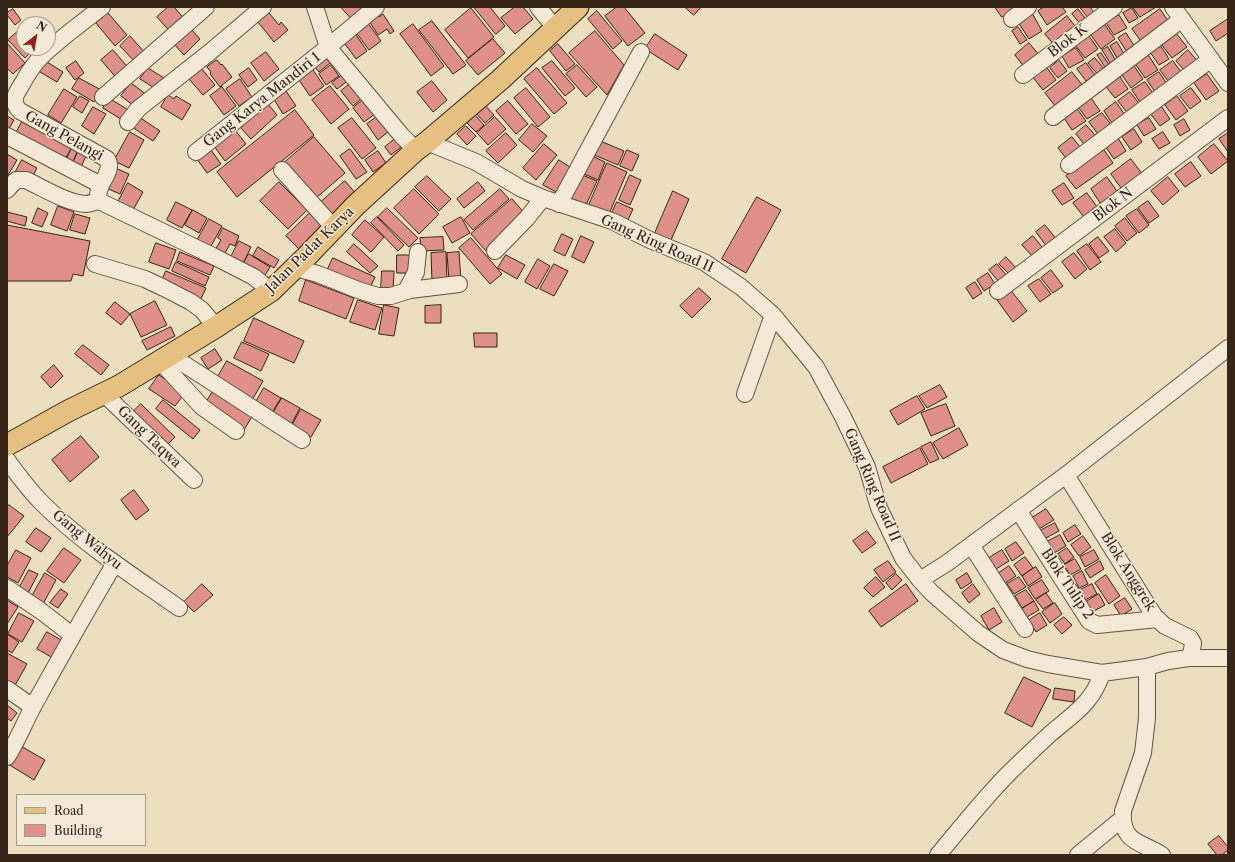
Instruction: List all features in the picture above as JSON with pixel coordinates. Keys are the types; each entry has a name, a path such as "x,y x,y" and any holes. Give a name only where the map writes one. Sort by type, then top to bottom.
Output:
{"main road":[{"name":"Jalan Padat Karya","path":"7,445 68,411 104,394 216,327 271,291 296,268 356,205 422,146 500,80 578,7"}],"street":[{"name":"Gang Pelangi","path":"99,201 97,193 105,178 109,166 107,159 20,111 15,106 14,101 34,64 44,54 102,7"},
{"path":"103,97 206,7"},
{"path":"128,122 138,109 210,52 263,7"},
{"path":"315,7 328,47 402,136 422,146"},
{"name":"Gang Karya Mandiri 1","path":"196,152 376,7"},
{"path":"538,7 556,29"},
{"path":"1012,18 1028,7"},
{"name":"Blok K","path":"1023,75 1114,7"},
{"path":"1054,117 1177,13 1228,83"},
{"path":"559,204 640,52"},
{"path":"1069,166 1211,59"},
{"name":"Blok N","path":"998,291 1228,118"},
{"path":"7,136 101,185"},
{"name":"Gang Ring Road II","path":"422,146 476,162 522,189 559,204 612,222 650,240 704,262 741,287 773,315 816,367 843,417 867,467 879,508 903,558 920,580 938,598 972,628 1003,650 1027,659 1048,664 1102,673 1147,667 1168,661 1189,658 1228,658"},
{"path":"282,170 334,228"},
{"path":"7,190 16,180 20,179 26,180 65,198 78,202 90,204 99,201 254,277 271,291"},
{"path":"495,252 527,218 543,198"},
{"path":"406,291 416,272 418,252"},
{"path":"95,264 145,279 191,302 202,310 216,327"},
{"path":"296,268 318,274 358,290 378,296 391,296 406,291 459,284"},
{"path":"745,394 773,315"},
{"path":"920,580 971,545 1066,475 1228,348"},
{"path":"165,358 202,407 236,431"},
{"path":"165,358 302,440"},
{"name":"Gang Taqwa","path":"104,394 194,480"},
{"name":"Gang Wahyu","path":"7,460 33,494 87,542 180,608"},
{"name":"Blok Anggrek","path":"1066,475 1156,617 1165,626 1190,638 1193,643 1189,658"},
{"name":"Blok Tulip 2","path":"1018,510 1089,621 1097,624 1158,619"},
{"path":"971,545 1025,629"},
{"path":"7,757 16,743 33,707 72,635 115,563"},
{"path":"7,588 41,611 72,635"},
{"path":"1147,667 1147,718 1142,753 1123,810 1123,818 1126,832 1131,839 1162,855"},
{"path":"938,855 1005,777 1088,700 1100,682 1102,673"},
{"path":"7,689 33,707"},
{"path":"1078,855 1123,818"}],"building":[{"path":"168,7 174,7 187,22 173,35 157,17"},
{"path":"341,7 363,7 364,8 351,18"},
{"path":"474,7 490,7 505,26 496,34"},
{"path":"515,7 523,7 533,19 515,34 501,18"},
{"path":"617,7 624,7 645,33 628,46 605,16"},
{"path":"685,7 701,7 694,15"},
{"path":"995,7 1013,7 1014,9 1002,17"},
{"path":"1044,7 1062,7 1066,12 1047,25 1038,11"},
{"path":"1080,7 1090,7 1096,15 1090,20"},
{"path":"1133,7 1156,7 1140,17"},
{"path":"471,8 494,37 468,58 445,30"},
{"path":"1132,8 1138,18 1129,23 1123,13"},
{"path":"13,9 18,16 16,16 15,25 7,15 7,13"},
{"path":"1078,9 1088,22 1082,26 1072,14"},
{"path":"1160,9 1170,24 1143,44 1132,29"},
{"path":"597,11 622,41 613,49 588,19"},
{"path":"376,12 379,17 383,14 394,31 390,34 387,29 378,35 368,19"},
{"path":"108,13 127,35 115,46 96,23"},
{"path":"269,13 279,25 281,22 288,30 274,42 258,22"},
{"path":"1032,13 1042,31 1029,39 1018,22"},
{"path":"1119,15 1127,28 1114,35 1106,23"},
{"path":"1067,16 1075,26 1053,44 1045,34"},
{"path":"1228,19 1228,33 1216,41 1210,31"},
{"path":"432,21 466,65 453,74 419,30"},
{"path":"367,22 381,41 369,50 355,31"},
{"path":"413,24 444,66 431,76 400,34"},
{"path":"1105,25 1115,39 1101,49 1091,35"},
{"path":"1018,27 1027,40 1020,44 1012,31"},
{"path":"190,28 200,39 184,55 174,44"},
{"path":"352,29 367,51 356,59 340,37"},
{"path":"595,31 624,65 607,95 569,53"},
{"path":"16,33 16,48 8,40"},
{"path":"1126,33 1135,47 1127,52 1118,38"},
{"path":"1176,33 1187,47 1172,58 1161,44"},
{"path":"655,34 687,55 678,70 645,49"},
{"path":"130,36 146,54 136,63 120,46"},
{"path":"1089,36 1098,49 1085,58 1076,46"},
{"path":"493,39 505,53 478,75 466,61"},
{"path":"1117,42 1126,57 1119,61 1110,46"},
{"path":"7,43 16,53 16,56 19,56 25,63 13,74 7,68"},
{"path":"1029,43 1040,56 1025,68 1015,55"},
{"path":"558,44 575,64 566,71 550,51"},
{"path":"1160,45 1169,59 1159,65 1150,52"},
{"path":"1108,47 1117,63 1112,66 1102,50"},
{"path":"1076,48 1084,60 1069,68 1062,56"},
{"path":"113,50 131,71 119,81 101,60"},
{"path":"1188,50 1199,63 1187,73 1176,61"},
{"path":"266,52 279,69 264,81 251,63"},
{"path":"1101,53 1110,66 1106,69 1097,55"},
{"path":"1147,53 1158,70 1145,78 1134,62"},
{"path":"325,56 330,63 319,72 313,65"},
{"path":"1095,58 1105,70 1098,75 1088,63"},
{"path":"217,60 232,77 220,87 210,74 211,72 207,67"},
{"path":"1059,60 1067,71 1058,78 1050,68"},
{"path":"76,61 84,73 75,80 66,68"},
{"path":"552,61 575,88 565,96 542,68"},
{"path":"1173,61 1184,76 1171,85 1160,70"},
{"path":"47,62 63,72 57,82 40,72"},
{"path":"1086,63 1095,75 1086,81 1077,69"},
{"path":"1132,63 1143,79 1131,88 1120,72"},
{"path":"331,65 339,76 326,85 319,74"},
{"path":"577,65 597,87 586,97 566,74"},
{"path":"1045,65 1056,80 1043,90 1032,76"},
{"path":"148,68 164,78 156,89 140,79"},
{"path":"201,68 215,85 203,95 189,79"},
{"path":"249,68 257,80 248,87 239,75"},
{"path":"537,68 567,103 554,114 524,79"},
{"path":"313,70 324,86 310,96 299,80"},
{"path":"1072,72 1083,86 1056,107 1045,93"},
{"path":"1159,72 1169,87 1157,95 1147,80"},
{"path":"345,73 350,79 337,89 332,83"},
{"path":"1118,74 1128,89 1115,98 1104,84"},
{"path":"1207,74 1219,91 1206,100 1194,83"},
{"path":"79,78 101,90 94,102 72,89"},
{"path":"240,79 252,97 239,106 226,89"},
{"path":"432,81 447,100 433,112 417,92"},
{"path":"1145,82 1155,96 1142,105 1132,90"},
{"path":"131,83 147,95 137,108 121,96"},
{"path":"350,84 362,98 353,106 341,91"},
{"path":"330,86 349,109 331,124 312,100"},
{"path":"222,87 236,106 224,115 210,96"},
{"path":"284,88 296,106 283,114 272,96"},
{"path":"526,88 550,117 538,127 514,98"},
{"path":"1191,88 1201,101 1190,109 1180,96"},
{"path":"64,89 77,97 61,123 48,115"},
{"path":"1130,92 1142,107 1130,116 1118,101"},
{"path":"168,95 174,99 176,96 191,105 182,120 161,107"},
{"path":"1089,95 1100,111 1087,119 1076,104"},
{"path":"80,96 89,101 82,113 73,107"},
{"path":"1177,96 1188,111 1176,120 1165,105"},
{"path":"109,98 133,113 127,123 103,108"},
{"path":"364,99 375,114 364,122 353,108"},
{"path":"508,101 528,124 516,134 496,111"},
{"path":"1116,102 1127,118 1114,126 1104,111"},
{"path":"483,103 494,115 485,123 474,111"},
{"path":"268,104 277,115 251,139 241,128"},
{"path":"1075,106 1086,121 1072,130 1062,115"},
{"path":"1161,106 1170,119 1160,126 1150,113"},
{"path":"93,107 106,114 94,134 82,126"},
{"path":"295,110 314,135 237,197 217,172"},
{"path":"1102,113 1113,127 1100,137 1089,122"},
{"path":"474,114 484,125 476,132 466,122"},
{"path":"7,116 14,120 7,132"},
{"path":"378,116 389,131 378,140 367,124"},
{"path":"139,117 160,131 153,141 132,127"},
{"path":"495,117 506,129 488,145 477,133"},
{"path":"352,118 376,148 362,159 338,128"},
{"path":"1149,118 1156,129 1144,136 1137,125"},
{"path":"1184,119 1190,130 1180,136 1174,125"},
{"path":"22,122 72,147 64,161 15,135"},
{"path":"532,124 547,136 533,152 519,140"},
{"path":"1086,125 1095,135 1084,144 1076,134"},
{"path":"466,126 476,136 467,145 457,134"},
{"path":"1134,129 1142,142 1131,150 1122,137"},
{"path":"235,130 246,144 225,161 214,146"},
{"path":"130,132 144,140 129,168 114,161"},
{"path":"1163,132 1170,143 1159,149 1152,139"},
{"path":"506,133 517,145 498,163 486,151"},
{"path":"1228,133 1228,152 1219,139"},
{"path":"314,137 345,173 316,198 285,162"},
{"path":"1072,137 1080,147 1066,158 1058,148"},
{"path":"1118,138 1126,151 1114,159 1105,146"},
{"path":"395,139 401,147 391,155 385,147"},
{"path":"598,140 624,151 618,165 592,154"},
{"path":"544,144 557,155 536,180 523,168"},
{"path":"1214,144 1228,161 1211,174 1198,157"},
{"path":"72,147 78,150 72,164 66,161"},
{"path":"350,149 367,172 356,179 340,156"},
{"path":"79,150 87,154 81,167 73,163"},
{"path":"211,150 221,164 207,173 197,159"},
{"path":"627,150 639,155 632,171 620,166"},
{"path":"1104,150 1113,163 1076,189 1066,176"},
{"path":"378,151 386,163 373,172 365,160"},
{"path":"7,154 17,160 8,175 7,174"},
{"path":"590,155 605,162 598,180 582,173"},
{"path":"1131,159 1143,175 1123,191 1111,174"},
{"path":"22,160 37,168 30,181 15,173"},
{"path":"559,160 573,169 558,193 543,185"},
{"path":"1191,162 1201,176 1185,187 1175,174"},
{"path":"607,163 627,172 609,214 589,205"},
{"path":"113,167 129,174 120,194 104,187"},
{"path":"580,174 597,181 586,205 570,198"},
{"path":"630,175 641,180 630,205 619,200"},
{"path":"427,176 451,199 439,211 415,187"},
{"path":"1107,177 1121,197 1104,209 1091,189"},
{"path":"1168,177 1179,191 1163,205 1151,191"},
{"path":"345,181 358,196 334,216 321,202"},
{"path":"279,182 307,210 288,229 260,201"},
{"path":"478,182 485,191 464,208 457,199"},
{"path":"128,183 143,192 132,212 117,204"},
{"path":"1064,183 1074,198 1062,205 1052,191"},
{"path":"414,189 439,214 419,234 394,208"},
{"path":"500,189 509,199 473,230 464,220"},
{"path":"673,191 689,199 671,240 655,233"},
{"path":"1087,193 1100,211 1087,221 1073,203"},
{"path":"757,197 781,210 746,273 722,259"},
{"path":"512,199 527,216 486,251 471,234"},
{"path":"1148,201 1159,216 1149,223 1138,208"},
{"path":"176,202 192,210 182,228 167,220"},
{"path":"617,202 633,209 628,220 612,213"},
{"path":"58,206 74,212 67,231 51,225"},
{"path":"38,208 48,213 42,227 32,223"},
{"path":"387,208 418,238 409,247 378,217"},
{"path":"1137,209 1149,225 1139,233 1126,216"},
{"path":"193,210 207,218 199,233 185,225"},
{"path":"7,212 27,217 25,226 7,221"},
{"path":"311,212 325,226 300,250 286,236"},
{"path":"75,214 90,218 85,234 70,230"},
{"path":"377,217 404,245 398,251 371,223"},
{"path":"461,217 470,233 452,243 443,227"},
{"path":"1125,218 1137,233 1127,241 1115,226"},
{"path":"209,219 222,226 210,248 197,241"},
{"path":"365,220 384,237 371,252 352,235"},
{"path":"7,225 90,241 83,276 73,274 71,281 7,281"},
{"path":"1045,225 1057,240 1047,247 1036,232"},
{"path":"223,228 239,236 235,246 230,244 224,255 215,250 221,240 218,238"},
{"path":"1115,229 1126,243 1116,252 1104,237"},
{"path":"562,234 573,239 565,256 554,251"},
{"path":"581,236 594,242 584,263 572,257"},
{"path":"1033,236 1043,248 1033,257 1022,245"},
{"path":"443,237 444,250 421,251 420,238"},
{"path":"1098,237 1109,251 1099,258 1089,244"},
{"path":"471,238 502,274 490,284 459,248"},
{"path":"239,241 251,247 243,264 231,257"},
{"path":"156,243 176,250 169,269 149,262"},
{"path":"354,244 378,266 370,273 347,252"},
{"path":"1087,244 1101,262 1090,270 1077,251"},
{"path":"258,247 279,260 274,268 253,256"},
{"path":"180,252 214,266 210,275 177,261"},
{"path":"446,252 447,282 432,282 431,253"},
{"path":"459,252 461,281 449,281 447,253"},
{"path":"1074,253 1087,269 1075,279 1062,262"},
{"path":"249,254 270,267 264,277 243,264"},
{"path":"397,255 413,255 413,273 397,273"},
{"path":"506,255 525,265 517,279 498,268"},
{"path":"1006,257 1018,270 1012,277 999,264"},
{"path":"333,258 375,277 368,292 326,273"},
{"path":"538,259 550,266 537,289 525,282"},
{"path":"176,262 209,277 205,286 172,271"},
{"path":"554,264 568,271 554,296 540,289"},
{"path":"997,264 1007,276 999,282 989,270"},
{"path":"1051,270 1063,286 1053,293 1041,278"},
{"path":"166,271 206,288 199,303 160,285"},
{"path":"382,271 394,271 393,291 381,290"},
{"path":"988,273 995,284 984,291 977,280"},
{"path":"1039,279 1051,294 1040,302 1028,286"},
{"path":"306,280 354,298 346,319 299,301"},
{"path":"975,282 982,293 973,299 966,288"},
{"path":"699,288 711,299 692,318 680,306"},
{"path":"1009,288 1027,311 1013,322 995,297"},
{"path":"358,300 382,308 375,330 350,322"},
{"path":"155,301 167,325 141,337 130,314"},
{"path":"115,302 130,314 121,325 106,313"},
{"path":"384,305 399,308 394,336 379,334"},
{"path":"441,305 441,323 425,323 425,306"},
{"path":"254,318 304,341 294,363 244,341"},
{"path":"171,327 175,336 147,350 142,341"},
{"path":"474,333 497,333 497,347 475,347"},
{"path":"242,342 269,354 261,371 234,358"},
{"path":"83,345 109,365 101,375 75,354"},
{"path":"215,349 222,360 208,369 201,358"},
{"path":"227,361 263,381 251,402 215,382"},
{"path":"54,365 63,376 51,388 41,377"},
{"path":"159,375 185,393 175,406 149,389"},
{"path":"940,385 947,397 927,408 919,396"},
{"path":"215,388 254,413 244,430 204,406"},
{"path":"264,388 281,398 271,414 254,405"},
{"path":"917,396 925,409 898,425 890,411"},
{"path":"282,398 300,408 291,425 272,415"},
{"path":"163,400 200,430 193,439 156,409"},
{"path":"141,404 175,437 164,448 130,415"},
{"path":"946,404 955,426 931,436 921,413"},
{"path":"301,409 321,420 311,437 292,426"},
{"path":"959,428 968,445 943,459 933,443"},
{"path":"81,436 99,457 70,482 52,460"},
{"path":"931,442 939,459 930,463 921,447"},
{"path":"920,448 928,464 891,483 883,467"},
{"path":"134,490 149,510 136,520 121,500"},
{"path":"9,505 24,516 7,537 7,507"},
{"path":"1046,509 1054,520 1039,529 1032,518"},
{"path":"1055,523 1059,531 1044,539 1040,531"},
{"path":"1075,525 1081,534 1068,542 1063,533"},
{"path":"36,528 51,538 41,552 26,542"},
{"path":"867,531 876,543 862,553 853,541"},
{"path":"1060,535 1066,546 1054,553 1047,542"},
{"path":"1083,536 1091,547 1079,556 1071,545"},
{"path":"1016,542 1024,553 1012,561 1005,549"},
{"path":"64,548 81,560 64,583 47,571"},
{"path":"1067,548 1074,557 1065,564 1058,554"},
{"path":"16,550 31,558 18,583 7,577 7,566"},
{"path":"1002,550 1009,561 996,569 989,558"},
{"path":"1094,550 1099,559 1085,567 1080,557"},
{"path":"1025,557 1033,568 1022,576 1014,565"},
{"path":"1075,559 1081,569 1070,575 1064,565"},
{"path":"888,561 896,572 883,582 874,570"},
{"path":"1100,561 1104,569 1090,578 1085,570"},
{"path":"1009,566 1016,576 1005,583 999,573"},
{"path":"1036,567 1042,577 1028,586 1022,576"},
{"path":"29,570 38,574 27,595 18,590"},
{"path":"1082,571 1088,584 1079,588 1073,576"},
{"path":"45,573 56,580 43,604 31,598"},
{"path":"967,573 972,582 961,589 956,580"},
{"path":"896,574 902,580 892,590 886,583"},
{"path":"1106,575 1120,596 1109,604 1095,583"},
{"path":"876,577 885,587 873,597 864,588"},
{"path":"1019,577 1026,587 1014,594 1007,584"},
{"path":"1042,580 1049,591 1035,599 1028,588"},
{"path":"202,584 213,595 194,612 184,602"},
{"path":"906,584 918,601 881,627 869,611"},
{"path":"973,584 980,594 969,603 962,593"},
{"path":"1092,584 1097,594 1085,600 1080,590"},
{"path":"61,589 68,594 58,608 50,603"},
{"path":"1026,590 1034,601 1022,608 1015,596"},
{"path":"1046,593 1053,603 1043,609 1036,600"},
{"path":"1099,594 1105,605 1092,612 1086,602"},
{"path":"1125,598 1132,609 1121,616 1114,605"},
{"path":"7,600 18,607 7,624"},
{"path":"1034,601 1039,610 1027,617 1022,609"},
{"path":"1055,603 1062,614 1050,623 1042,612"},
{"path":"994,608 1002,622 989,630 981,616"},
{"path":"19,613 34,621 22,642 8,634"},
{"path":"1040,613 1047,625 1036,632 1029,620"},
{"path":"1064,617 1072,625 1062,634 1054,625"},
{"path":"47,632 63,641 53,658 37,649"},
{"path":"7,634 19,642 12,653 7,650"},
{"path":"7,653 27,664 13,689 7,686"},
{"path":"1024,677 1051,690 1032,727 1005,713"},
{"path":"1055,688 1075,691 1074,702 1053,699"},
{"path":"7,705 17,713 11,721 7,718"},
{"path":"19,745 45,760 34,780 8,764"},
{"path":"1219,836 1228,847 1228,850 1222,855 1217,855 1208,844"}]}
